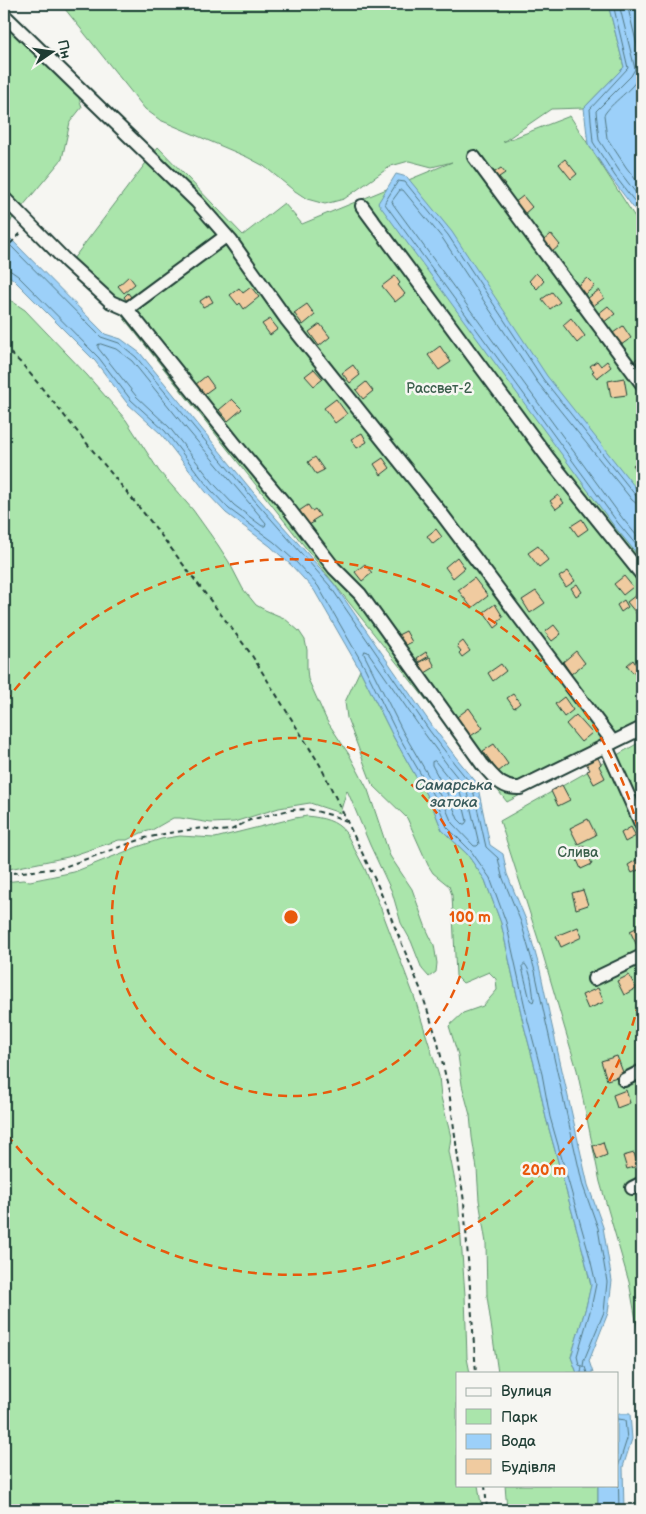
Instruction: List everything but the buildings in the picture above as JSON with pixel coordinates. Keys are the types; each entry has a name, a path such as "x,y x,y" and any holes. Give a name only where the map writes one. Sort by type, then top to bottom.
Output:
{"lane":[{"path":"4,15 197,202 226,236 287,320 441,513 609,744 642,826"},
{"path":"474,157 642,384"},
{"path":"4,198 72,267 111,302 127,308 285,504 334,568 360,594 482,764 498,782 510,788 520,788 642,728"},
{"path":"362,206 549,459 642,575"},
{"path":"127,308 226,236"},
{"path":"594,979 642,956"},
{"path":"624,1080 642,1071"}],"path":[{"path":"4,250 21,233"},
{"path":"4,347 23,365 145,514 251,654 320,765 378,886 420,988 437,1038 449,1091 464,1202 476,1372"},
{"path":"4,874 61,868 145,838 169,833 202,828 218,831 232,830 250,820 289,810 308,809 348,822"},
{"path":"485,1486 487,1510"}],"green space":[{"name":"Рассвет-2","path":"61,4 608,4 624,67 584,108 551,109 503,142 570,116 642,228 642,731 507,802 111,302 70,263 158,147 243,235 284,203 302,224 452,162 432,167 409,161 391,166 344,199 325,204 307,199 264,166 160,120 145,109"},
{"path":"4,7 12,22 76,90 82,107 70,122 62,159 12,219 5,233 4,232"},
{"path":"4,296 25,310 87,375 126,420 159,471 193,510 218,545 243,589 256,605 284,618 299,631 305,640 308,679 327,721 350,756 368,790 390,856 412,889 434,945 437,963 436,972 429,977 422,969 411,941 401,923 392,892 347,790 340,813 310,803 279,808 234,822 211,823 173,818 152,830 127,840 119,840 68,857 4,870"},
{"path":"360,670 394,738 432,805 442,830 467,854 485,880 501,923 546,1118 591,1286 571,1357 577,1372 498,1372 487,1296 486,1243 479,1200 470,1115 462,1085 458,1055 449,1026 463,1013 483,1006 497,990 496,979 489,972 463,983 456,976 452,895 449,886 433,873 428,865 407,818 372,784 347,718 345,702"},
{"name":"Слива","path":"642,741 642,1353 629,1282 600,1182 577,1070 541,948 500,821"},
{"path":"307,816 329,820 346,833 365,869 380,906 414,996 439,1076 441,1097 451,1137 449,1151 458,1197 465,1295 467,1358 470,1372 456,1372 456,1486 478,1486 482,1510 4,1510 4,882 30,881 74,872 161,839 180,836 215,838"},
{"path":"505,1486 598,1486 598,1510 507,1510"}],"water":[{"path":"608,4 642,4 642,219 588,144 584,108 624,67"},
{"path":"396,174 407,177 452,232 547,376 642,496 642,560 614,526 378,203"},
{"name":"Самарська затока","path":"4,232 105,334 121,339 140,353 253,492 334,584 433,727 477,783 490,845 503,854 507,874 526,920 540,970 588,1185 603,1227 612,1281 608,1313 589,1361 593,1372 577,1372 571,1357 591,1285 546,1118 501,923 485,880 467,854 442,830 432,805 394,738 360,670 314,590 270,546 226,513 206,492 161,434 127,403 95,361 4,272"},
{"path":"618,1414 630,1414 632,1439 623,1467 624,1510 598,1510 598,1486 618,1486"}]}
